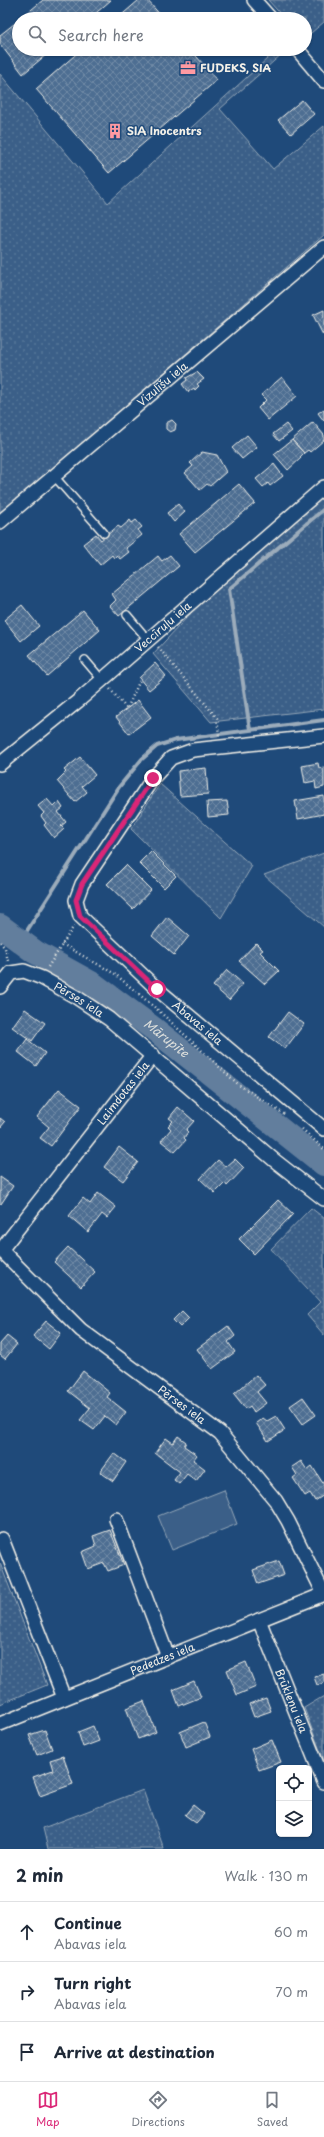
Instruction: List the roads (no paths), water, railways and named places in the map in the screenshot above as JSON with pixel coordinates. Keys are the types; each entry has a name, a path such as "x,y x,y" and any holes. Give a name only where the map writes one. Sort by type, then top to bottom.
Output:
{"street":[{"path":"254,0 265,12"},
{"path":"303,56 324,81"},
{"name":"Vizulīšu iela","path":"0,522 171,374 324,246"},
{"name":"Veccīruļu iela","path":"0,764 102,680 324,487"},
{"name":"Abavas iela","path":"324,736 193,750 171,758 153,778 82,884 76,900 80,916 157,989 324,1129"},
{"name":"Pērses iela","path":"0,987 11,973 24,971 76,997 109,1019 153,1055"},
{"name":"Laimdotas iela","path":"0,1249 153,1055 274,1160 324,1199"},
{"name":"Pērses iela","path":"0,1249 81,1330 220,1434 276,1501 288,1521 324,1594"},
{"path":"116,1519 168,1656"},
{"path":"2,1539 64,1698"},
{"name":"Pededzes iela","path":"0,1724 324,1594"},
{"name":"Brūkleņu iela","path":"259,1620 324,1782"}],"lane":[{"path":"54,476 104,533"},
{"path":"127,615 149,639"},
{"path":"85,660 102,680"}],"waterway":[{"path":"250,730 229,589 324,509"},
{"path":"21,940 119,787 142,759 157,746 176,740 324,720"},
{"name":"Mārupīte","path":"0,926 35,952 93,984 154,1029 324,1164"}],"place":[{"name":"FUDEKS, SIA","path":"188,68"},
{"name":"SIA Inocentrs","path":"115,131"}]}
